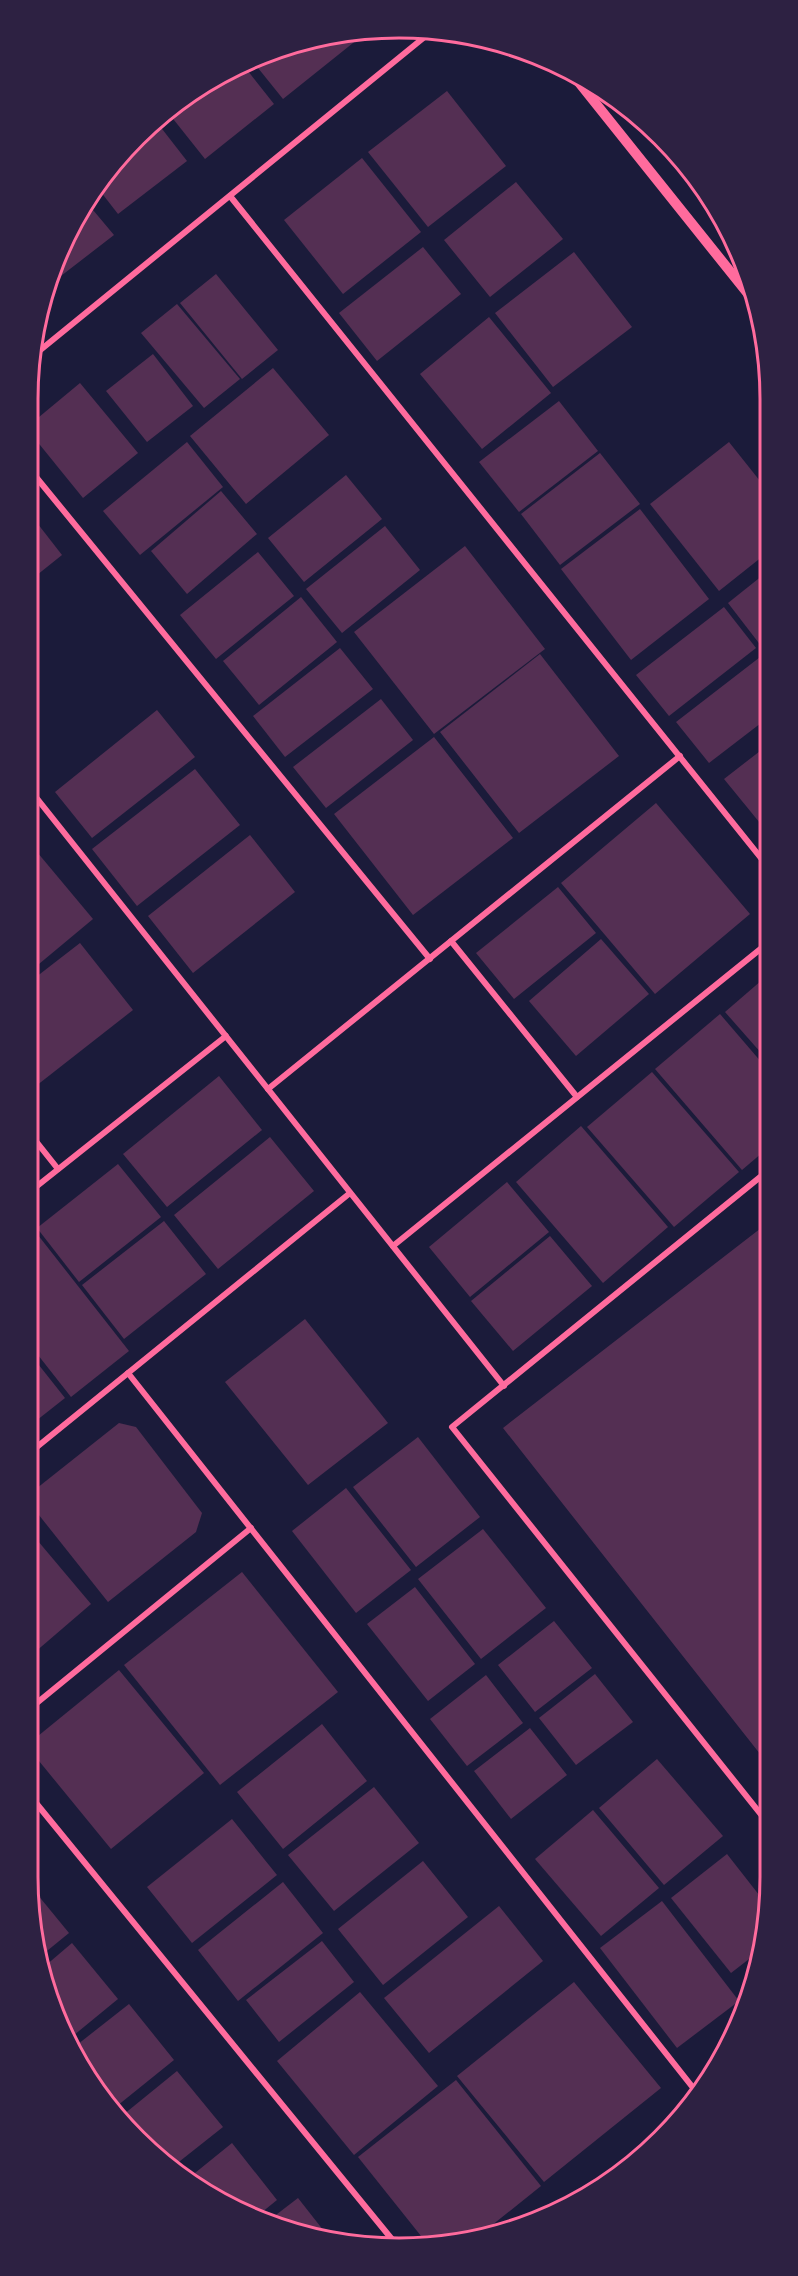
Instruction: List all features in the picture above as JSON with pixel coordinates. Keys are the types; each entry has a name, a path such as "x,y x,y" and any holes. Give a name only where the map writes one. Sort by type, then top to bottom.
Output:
{"street":[{"path":"41,349 423,38"},
{"path":"583,88 742,286"},
{"path":"230,196 760,857"},
{"path":"38,479 430,959"},
{"path":"268,1089 680,756"},
{"path":"38,800 504,1386"},
{"path":"451,941 577,1097"},
{"path":"393,1246 760,949"},
{"path":"38,1185 226,1036"},
{"path":"38,1144 58,1169"},
{"path":"760,1177 452,1427 760,1813"},
{"path":"38,1446 350,1193"},
{"path":"129,1373 693,2088"},
{"path":"38,1702 250,1528"},
{"path":"38,1805 391,2238"}],"building":[{"path":"356,40 283,99 257,67 305,50"},
{"path":"248,71 274,104 205,159 172,118 198,98"},
{"path":"447,91 506,166 428,227 368,152"},
{"path":"161,127 187,161 118,214 102,193 143,143"},
{"path":"362,158 421,232 343,294 284,220"},
{"path":"516,182 563,239 490,297 444,240"},
{"path":"92,208 114,235 59,278 75,239"},
{"path":"423,247 461,294 377,361 339,313"},
{"path":"574,252 632,327 553,387 495,313"},
{"path":"216,274 278,350 242,379 180,303"},
{"path":"177,304 240,379 204,408 141,333"},
{"path":"489,317 551,393 482,449 420,374"},
{"path":"153,354 193,406 147,442 106,391"},
{"path":"273,368 329,435 246,504 190,436"},
{"path":"80,383 138,453 83,498 38,443 38,418"},
{"path":"559,401 598,451 519,512 479,462"},
{"path":"187,442 223,487 140,555 103,511"},
{"path":"729,442 760,481 760,558 719,591 650,504"},
{"path":"600,453 640,504 560,565 521,514"},
{"path":"346,475 382,519 304,582 268,538"},
{"path":"221,491 257,534 187,594 151,551"},
{"path":"640,509 709,599 631,660 561,569"},
{"path":"38,524 62,555 38,574"},
{"path":"385,526 420,570 342,633 306,589"},
{"path":"465,546 545,649 434,734 354,632"},
{"path":"258,552 294,596 216,659 180,615"},
{"path":"760,577 760,645 728,603"},
{"path":"301,597 337,642 259,705 223,661"},
{"path":"724,607 756,648 669,716 636,675"},
{"path":"340,648 373,689 285,757 253,716"},
{"path":"540,654 619,756 519,833 440,732"},
{"path":"760,657 760,724 709,763 676,722"},
{"path":"381,699 413,740 326,808 293,767"},
{"path":"157,710 195,757 92,838 55,792"},
{"path":"434,737 513,838 413,915 334,814"},
{"path":"760,751 760,823 724,779"},
{"path":"195,769 240,825 137,906 92,849"},
{"path":"656,803 750,914 655,994 561,883"},
{"path":"250,835 295,892 193,973 148,916"},
{"path":"38,853 93,919 38,965"},
{"path":"558,887 596,933 514,999 476,953"},
{"path":"601,939 649,994 576,1056 529,1001"},
{"path":"80,943 133,1010 38,1084 38,975"},
{"path":"760,982 760,1052 725,1012"},
{"path":"720,1014 760,1061 760,1155 742,1170 655,1069"},
{"path":"652,1072 739,1172 674,1227 587,1127"},
{"path":"219,1076 262,1130 167,1207 123,1154"},
{"path":"581,1126 668,1227 603,1283 516,1182"},
{"path":"270,1137 314,1191 218,1269 174,1215"},
{"path":"118,1164 161,1217 79,1282 38,1227"},
{"path":"507,1182 549,1232 470,1297 429,1247"},
{"path":"164,1221 206,1274 124,1339 82,1285"},
{"path":"760,1229 760,1754 503,1428"},
{"path":"38,1235 129,1351 71,1397 38,1355"},
{"path":"550,1236 592,1286 513,1351 471,1301"},
{"path":"305,1319 388,1423 308,1485 225,1382"},
{"path":"38,1364 65,1398 38,1419"},
{"path":"119,1423 136,1427 202,1513 196,1532 108,1602 38,1514 38,1487"},
{"path":"418,1437 480,1517 416,1567 353,1487"},
{"path":"346,1488 411,1570 356,1613 292,1531"},
{"path":"483,1529 546,1608 481,1659 418,1579"},
{"path":"38,1541 91,1604 38,1650"},
{"path":"242,1572 338,1692 220,1785 124,1665"},
{"path":"415,1587 475,1664 428,1701 367,1624"},
{"path":"554,1621 592,1668 535,1712 498,1665"},
{"path":"119,1670 204,1773 111,1849 39,1761 38,1736"},
{"path":"595,1674 633,1722 576,1765 539,1718"},
{"path":"486,1675 523,1723 467,1766 430,1719"},
{"path":"322,1724 367,1781 283,1849 237,1792"},
{"path":"530,1728 567,1775 511,1819 474,1771"},
{"path":"657,1759 723,1836 664,1885 599,1808"},
{"path":"374,1787 419,1843 334,1911 288,1855"},
{"path":"593,1810 659,1888 601,1936 535,1859"},
{"path":"232,1819 277,1875 192,1943 147,1887"},
{"path":"727,1854 760,1896 752,1957 731,1973 671,1898"},
{"path":"423,1861 468,1917 383,1985 338,1929"},
{"path":"283,1882 323,1933 238,2001 198,1950"},
{"path":"38,1895 69,1933 45,1952"},
{"path":"662,1901 738,2002 677,2048 600,1948"},
{"path":"499,1906 543,1961 429,2053 384,1998"},
{"path":"322,1941 354,1982 279,2042 246,2000"},
{"path":"72,1943 118,1999 74,2035 48,1963"},
{"path":"574,1982 661,2088 544,2182 457,2076"},
{"path":"360,1992 438,2086 354,2155 277,2061"},
{"path":"129,2004 174,2060 118,2105 98,2078 78,2044"},
{"path":"177,2071 223,2127 178,2163 143,2133 125,2113"},
{"path":"456,2080 541,2186 490,2227 470,2232 423,2238 358,2157"},
{"path":"232,2143 277,2200 263,2212 218,2190 193,2174"},
{"path":"298,2198 324,2231 305,2226 275,2216"}]}
